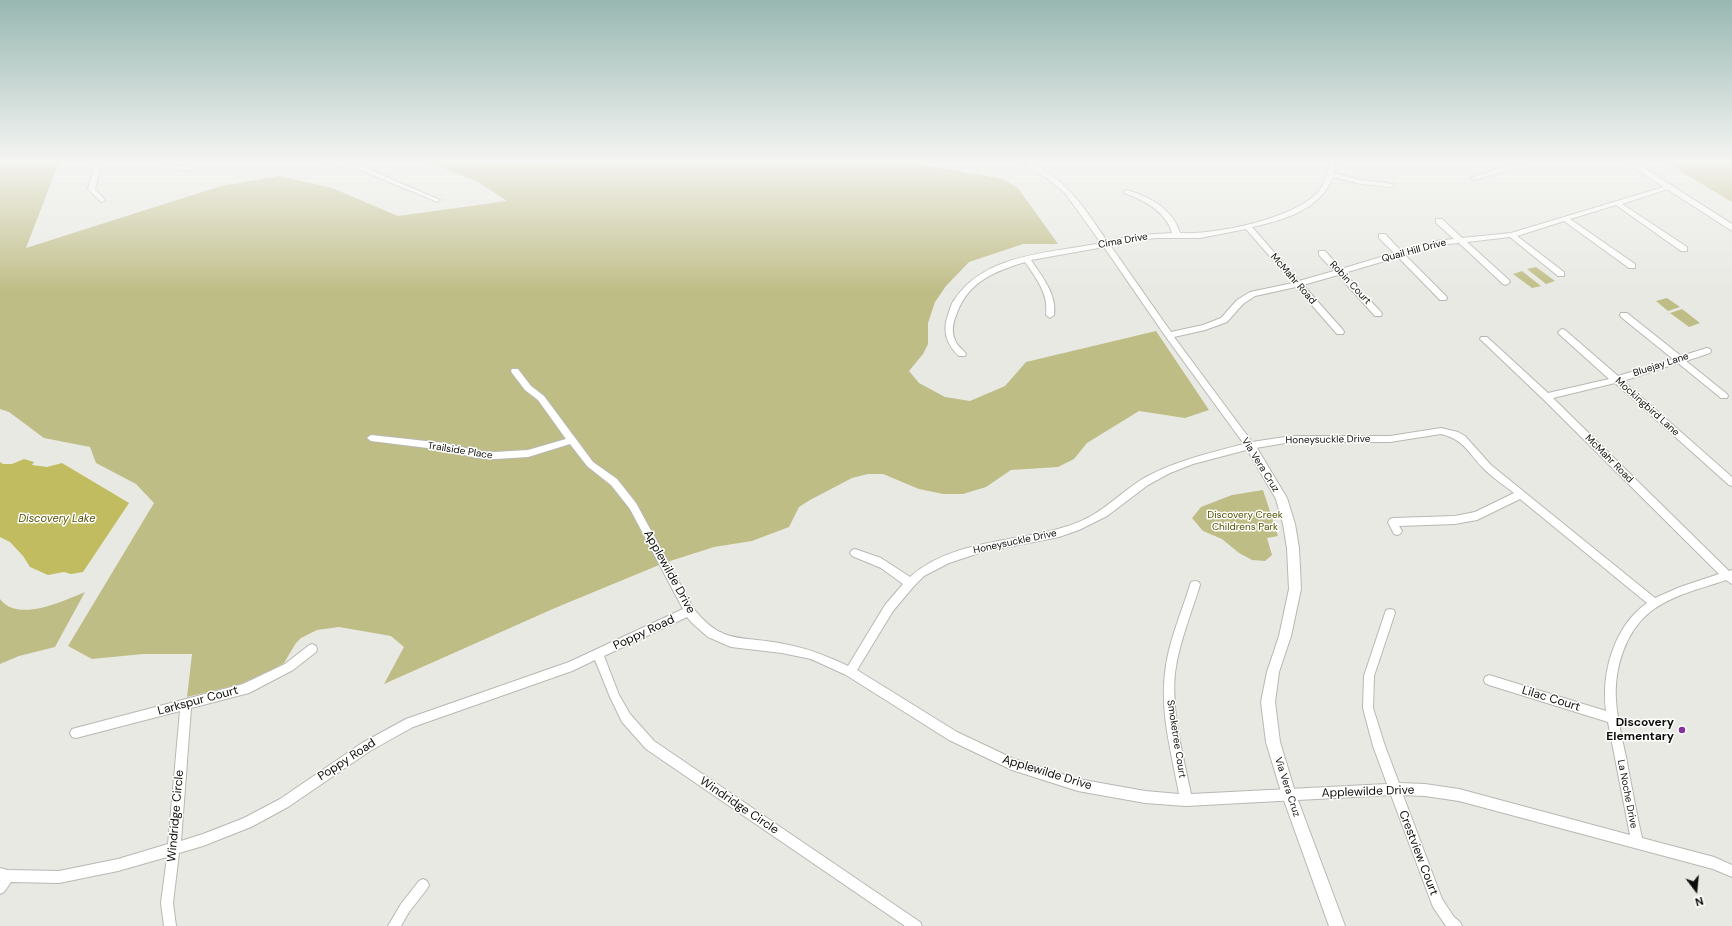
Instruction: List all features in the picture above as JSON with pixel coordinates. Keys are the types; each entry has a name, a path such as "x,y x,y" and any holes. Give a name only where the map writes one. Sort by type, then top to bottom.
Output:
{"street":[{"name":"Via Vera Cruz","path":"1078,205 1169,335 1250,446 1281,498 1289,524 1293,548 1295,589 1285,636 1273,672 1268,702 1273,742 1289,795 1337,926"},
{"path":"1156,205 1168,217 1177,231 1177,236"},
{"name":"Cima Drive","path":"962,354 956,350 950,339 948,329 952,312 960,297 979,278 1001,267 1026,259 1148,236 1206,235 1275,220 1307,205"},
{"name":"Quail Hill Drive","path":"1169,335 1205,327 1224,320 1240,302 1253,294 1298,284 1436,243 1512,235 1610,205"},
{"path":"1620,205 1684,249"},
{"path":"1696,205 1732,228"},
{"path":"1565,219 1632,266"},
{"path":"1439,221 1506,282"},
{"name":"McMahr Road","path":"1247,226 1340,332"},
{"path":"1512,235 1561,274"},
{"path":"1382,236 1443,298"},
{"name":"Robin Court","path":"1322,252 1378,314"},
{"path":"1026,259 1049,295 1052,309 1050,315"},
{"path":"1624,315 1724,396"},
{"name":"Mockingbird Lane","path":"1562,332 1732,482"},
{"name":"McMahr Road","path":"1484,339 1546,397 1730,576"},
{"name":"Bluejay Lane","path":"1546,397 1616,380 1707,351"},
{"name":"Applewilde Drive","path":"515,371 528,388 541,398 590,464 614,482 633,506 689,611 696,620 712,634 731,642 782,648 812,655 850,672 953,736 1012,764 1078,785 1145,796 1186,800 1394,789 1425,790 1459,795 1714,863 1732,871"},
{"name":"Honeysuckle Drive","path":"850,672 890,608 910,583 921,574 946,560 982,548 1059,533 1076,527 1104,513 1145,482 1167,470 1192,461 1250,446 1291,439 1390,439 1441,431 1455,434 1462,438 1488,467 1654,603"},
{"name":"Trailside Place","path":"371,438 402,444 439,446 499,457 517,456 546,450 572,440"},
{"path":"1396,531 1393,522 1455,520 1477,516 1521,494"},
{"path":"855,553 869,557 892,568 910,583"},
{"name":"La Noche Drive","path":"1637,842 1612,718 1611,681 1618,652 1624,636 1641,614 1654,603 1681,589 1730,576"},
{"name":"Smoketree Court","path":"1186,800 1169,704 1169,684 1174,654 1195,585"},
{"name":"Poppy Road","path":"4,875 59,877 118,865 203,840 247,823 284,803 366,747 410,723 572,666 689,611"},
{"name":"Crestview Court","path":"1390,613 1369,676 1368,708 1378,746 1437,903 1450,921 1456,926"},
{"name":"Larkspur Court","path":"76,732 186,705 245,688 289,667 312,649"},
{"name":"Windridge Circle","path":"598,655 615,697 626,718 650,745 916,926"},
{"name":"Lilac Court","path":"1489,680 1612,718"},
{"name":"Windridge Circle","path":"170,926 167,903 174,848 186,705"},
{"path":"0,888 4,875"},
{"path":"394,926 405,908 423,886"}],"green space":[{"path":"0,205 42,205 26,248 161,205 373,205 398,216 476,205 1030,205 1058,244 1023,244 969,262 946,286 935,302 928,323 928,344 923,354 909,371 919,383 945,397 970,401 1005,386 1026,362 1156,331 1209,410 1185,418 1139,411 1087,443 1074,459 1058,467 1011,470 986,487 963,494 943,494 919,489 883,474 868,474 852,478 799,507 789,527 752,541 714,547 664,563 555,608 384,684 404,647 391,636 339,627 317,630 301,638 296,643 284,663 241,684 187,697 192,654 143,654 92,659 68,646 154,503 136,484 96,463 90,447 44,438 9,412 0,409"},
{"path":"1536,267 1555,281 1546,284 1527,269"},
{"path":"1522,271 1541,286 1532,288 1513,274"},
{"path":"1667,298 1680,307 1668,311 1656,301"},
{"path":"1682,309 1700,323 1689,327 1670,313"},
{"name":"Discovery Creek Childrens Park","path":"1263,490 1278,536 1267,538 1272,555 1265,561 1252,560 1239,553 1222,539 1203,531 1192,518 1201,507 1232,495"},
{"path":"85,592 55,647 19,656 0,664 0,599 8,606 29,610 41,608"}],"water":[{"name":"Discovery Lake","path":"24,459 34,462 32,465 47,467 62,463 129,503 83,572 71,574 64,572 48,575 30,567 23,556 10,542 0,537 0,462 3,464 12,464"}],"place":[{"name":"Discovery Elementary","path":"1682,730"}]}
